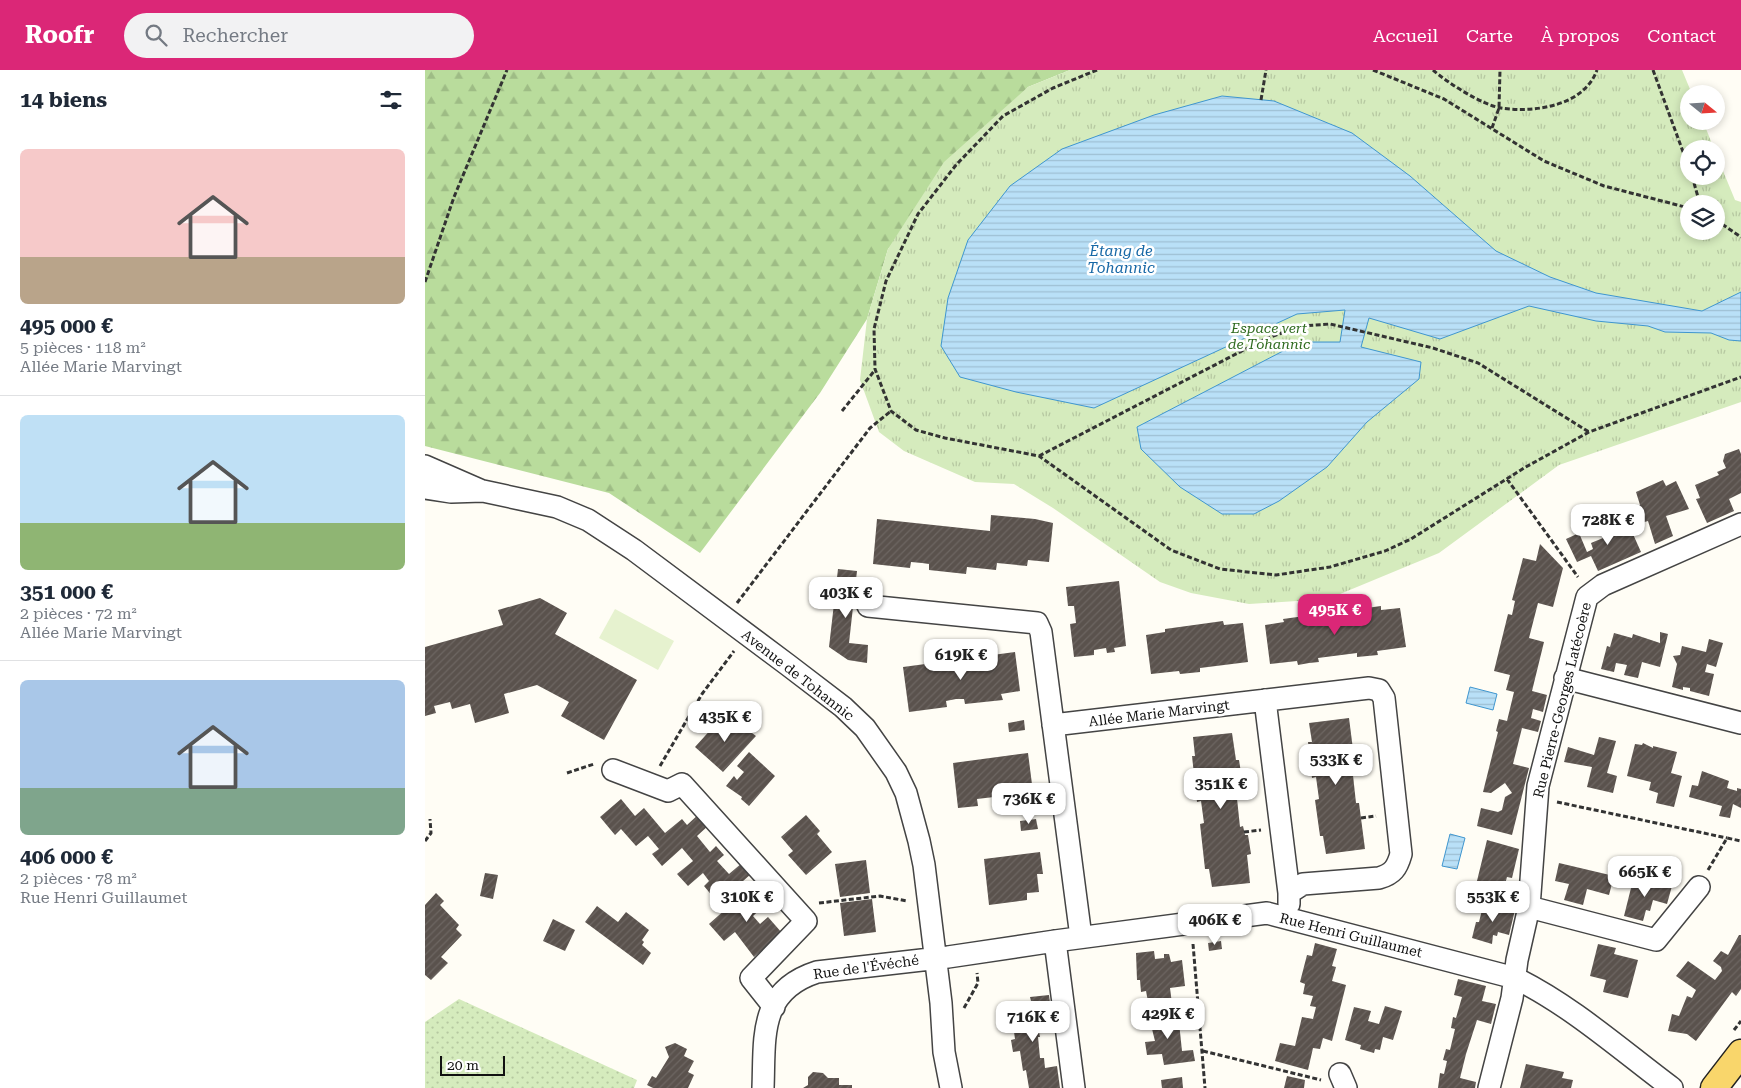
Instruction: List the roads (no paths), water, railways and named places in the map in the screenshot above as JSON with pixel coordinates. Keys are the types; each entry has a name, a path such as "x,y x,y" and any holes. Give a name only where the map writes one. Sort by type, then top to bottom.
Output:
{"main road":[{"path":"1714,1088 1741,1053"}],"street":[{"name":"Avenue de Tohannic","path":"425,466 483,491 557,508 588,520 610,533 796,671 843,707 865,728 896,772 913,816 925,866 936,958 944,1052 951,1088"},
{"name":"Avenue de Tohannic","path":"425,488 451,492 483,491"},
{"name":"Rue Pierre-Georges Latécoère","path":"1489,1088 1515,978 1517,960 1529,907 1537,793 1583,606 1590,594 1603,585 1741,524"},
{"path":"868,606 1037,623 1041,632 1081,937"},
{"path":"1565,678 1741,723"},
{"name":"Allée Marie Marvingt","path":"1053,726 1369,688 1379,690 1384,698 1401,854 1397,867 1390,875 1379,878 1303,884 1289,893"},
{"path":"1265,700 1289,893 1288,919"},
{"path":"608,765 668,791 682,784 806,920 751,978 774,1007"},
{"path":"1529,907 1656,940 1699,887"},
{"name":"Rue Henri Guillaumet","path":"936,958 1055,940 1267,913 1515,978 1541,991 1563,1006 1672,1088"},
{"path":"1055,940 1075,1088"},
{"name":"Rue de l'Évéché","path":"763,1088 765,1032 774,1007 785,987 800,978 817,972 936,958"}],"water":[{"name":"Étang de Tohannic","path":"1222,96 1274,101 1352,133 1410,176 1496,251 1550,277 1596,293 1702,311 1741,292 1741,341 1729,340 1711,333 1665,332 1648,326 1596,321 1529,306 1440,339 1369,318 1361,347 1421,362 1419,379 1367,422 1327,467 1279,501 1254,514 1222,514 1180,487 1141,449 1137,427 1283,351 1312,342 1340,342 1345,310 1297,314 1094,408 1016,392 960,377 941,346 948,298 968,240 1010,186 1062,149 1154,115"},
{"path":"1470,687 1497,694 1493,710 1466,703"},
{"path":"1450,834 1465,838 1457,869 1442,866"}],"park label":[{"name":"Espace vert de Tohannic","path":"1269,336"}]}
